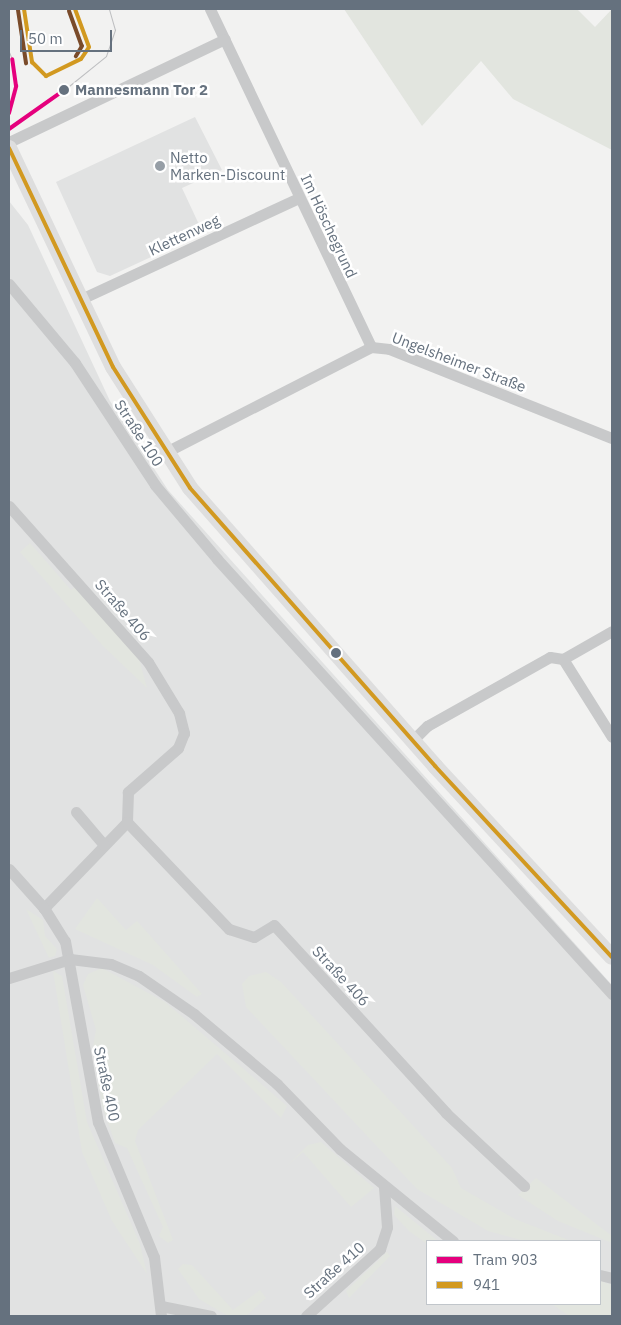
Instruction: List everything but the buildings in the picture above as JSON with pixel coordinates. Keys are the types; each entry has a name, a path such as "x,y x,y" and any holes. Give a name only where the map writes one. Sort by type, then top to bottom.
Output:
{"main road":[{"path":"9,148 126,391 164,453 218,522 412,740 612,957"}],"street":[{"name":"Im Höschegrund","path":"210,9 371,346"},
{"path":"9,142 224,39"},
{"name":"Klettenweg","path":"81,299 299,198"},
{"name":"Straße 100","path":"9,284 75,363 155,485 217,559 612,994"},
{"name":"Ungelsheimer Straße","path":"164,453 371,346 389,349 612,438"},
{"name":"Straße 406","path":"9,506 148,662 179,713 184,733 178,748 128,792 127,822 229,929 254,937 274,925 446,1113 524,1186"},
{"path":"412,740 427,726 550,658 563,659 612,631"},
{"path":"563,659 612,737"},
{"path":"76,812 104,845"},
{"path":"44,908 127,822"},
{"name":"Straße 400","path":"9,869 58,926 70,959 98,1122 154,1257 161,1311"},
{"path":"9,978 70,959 111,964 164,992 277,1084 384,1187 452,1240"},
{"name":"Straße 410","path":"306,1316 380,1249 388,1227 384,1187"},
{"path":"161,1311 211,1316"}],"shaded area":[{"path":"344,9 577,9 595,27 612,9 612,150 513,99 481,61 422,126"},
{"path":"195,117 222,170 182,188 203,233 110,276 97,272 56,182"},
{"path":"9,201 28,225 110,401 168,490 612,985 612,1316 9,1316"},
{"path":"30,543 71,590 76,586 138,655 147,688 103,646 20,552"},
{"path":"97,898 126,930 137,921 202,994 197,997 153,965 75,929"},
{"path":"26,909 43,920 45,936 57,949 55,956 49,958"},
{"path":"102,968 165,1002 287,1106 281,1118 217,1054 138,1130 135,1141 173,1240 168,1243 159,1236 163,1227 127,1148 115,1143 102,1105 93,1046 96,1030 83,985 88,974"},
{"path":"53,971 62,976 87,1122 140,1244 147,1274 112,1221 82,1152"},
{"path":"266,972 281,982 452,1168 461,1188 515,1219 568,1240 521,1240 488,1231 417,1189 246,1007 242,984 249,976"},
{"path":"321,1142 374,1188 351,1207 303,1152 286,1167 308,1145"},
{"path":"536,1178 612,1236 612,1243 558,1221 518,1195"},
{"path":"395,1206 437,1240 426,1240 426,1243 409,1231 394,1215"},
{"path":"387,1252 390,1256 349,1298 346,1291"},
{"path":"183,1264 192,1265 233,1310 260,1290 266,1298 246,1316 228,1316 199,1299 178,1269"},
{"path":"601,1281 612,1285 612,1316 569,1316 553,1305 601,1305"}],"tram line":[{"path":"64,90 106,56 115,30 109,9"},
{"path":"9,52 12,59"},
{"name":"903","path":"9,113 16,86 12,59"},
{"name":"903","path":"9,129 64,90"}],"transit line":[{"name":"941","path":"24,9 32,62 46,76 81,59 89,47 75,9"},
{"path":"18,10 26,63"},
{"path":"69,11 82,46 76,56"},
{"name":"941","path":"9,148 113,367 190,488 435,766 612,957"}],"place":[{"name":"Mannesmann Tor 2","path":"64,90"},
{"name":"Netto Marken-Discount","path":"160,166"}]}
